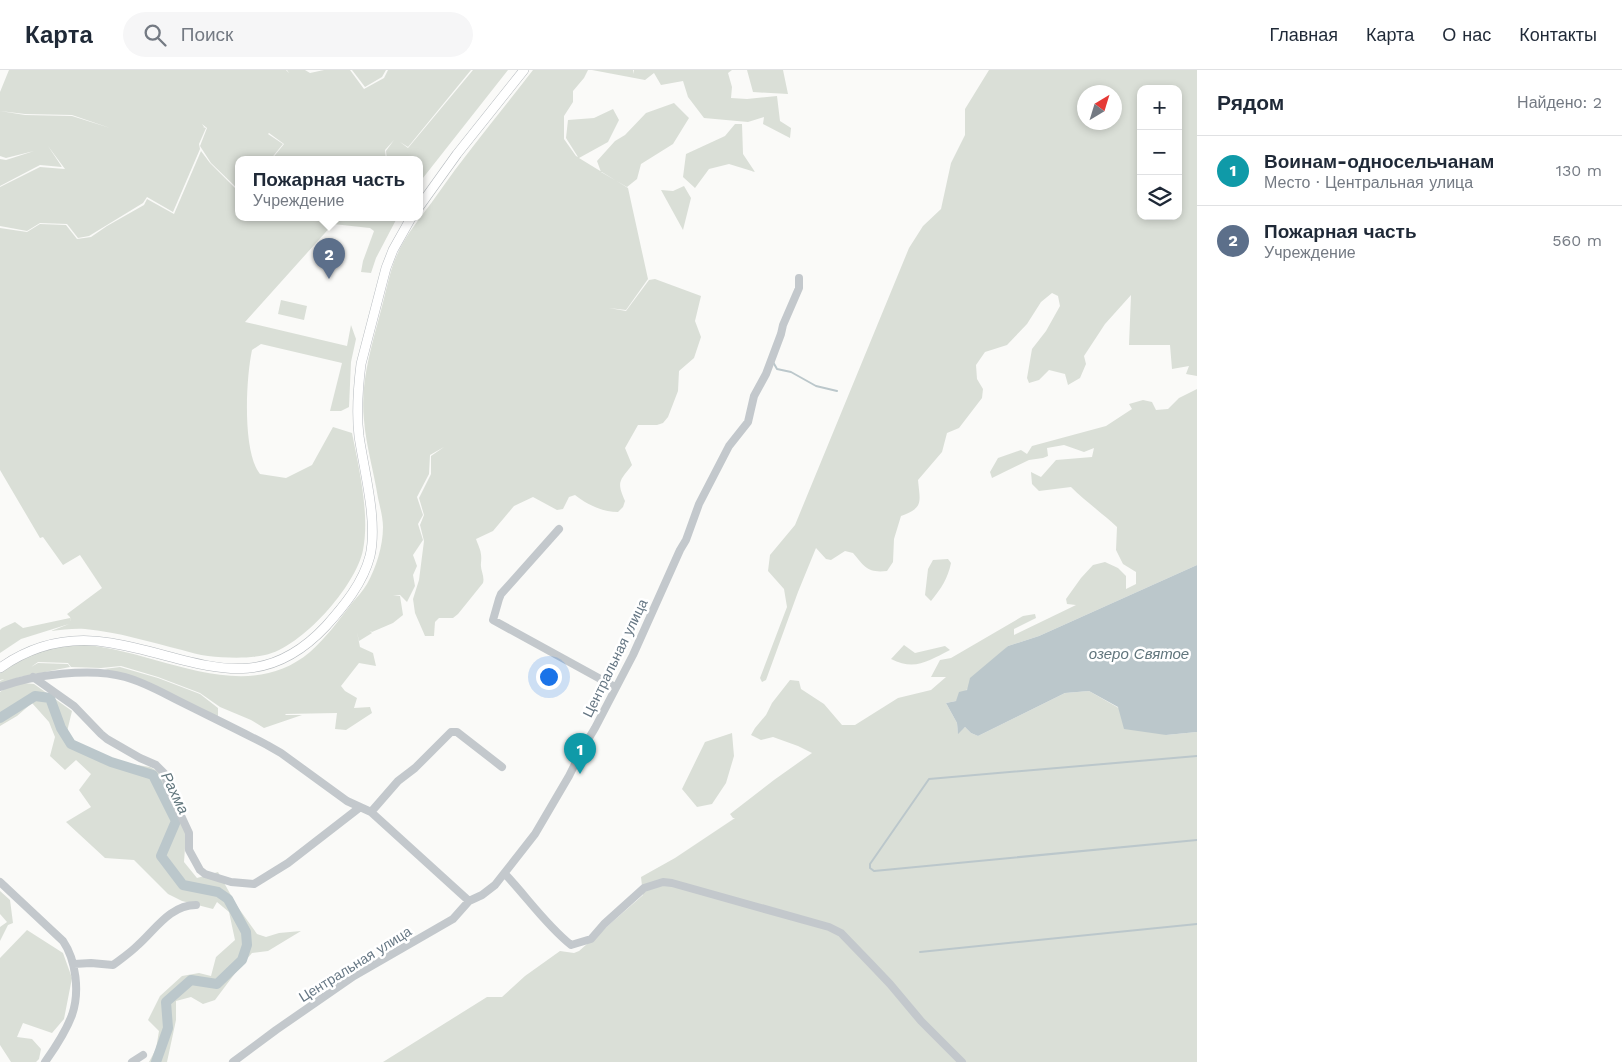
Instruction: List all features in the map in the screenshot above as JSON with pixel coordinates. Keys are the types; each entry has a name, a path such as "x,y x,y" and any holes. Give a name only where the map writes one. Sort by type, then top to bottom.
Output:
{"main road":[{"path":"423,201 457,154 524,70"},
{"path":"0,668 38,647 54,643 91,641 110,643 224,669 258,668 283,660 297,652 309,643 330,621 355,589 368,563 370,553 372,524 357,417 359,379 361,364 386,268 393,250 409,221"}],"street":[{"name":"Центральная улица","path":"233,1062 354,976 453,918 469,901 482,895 495,885 535,834 569,776 633,655 686,540 699,504 729,446 748,422 754,396 766,374 783,325 799,288 798,278"},
{"path":"559,529 502,594 493,620 615,687"},
{"path":"0,687 17,681 53,674 112,674 134,680 267,745 359,808 370,812 469,901"},
{"path":"34,677 74,706 107,739 156,765 164,773 170,792 189,833 189,850 200,870 205,874 231,882 254,884 288,863 359,808"},
{"path":"370,812 398,781 415,768 451,732 457,732 502,767"},
{"path":"504,874 543,919 571,945 590,939 644,888 663,882 830,927 841,933 890,984 921,1021 962,1062"},
{"path":"0,882 63,941 69,949 74,964 75,992 72,1015 46,1062"},
{"path":"74,964 113,965 136,948 170,913 187,905 196,905"},
{"path":"132,1062 143,1055"}],"shaded area":[{"path":"9,70 286,70 289,73 287,70 305,70 310,73 324,70 350,70 364,89 384,78 388,70 471,70 408,147 400,142 408,148 473,70 508,70 423,178 423,156 387,156 386,151 394,140 385,150 386,156 274,156 284,144 269,133 283,144 273,156 235,156 235,186 211,163 200,146 207,128 202,124 206,128 199,144 200,149 173,212 147,197 143,203 89,236 78,238 67,224 40,223 27,231 0,226 0,187 40,167 65,169 48,146 62,167 40,165 0,186 0,159 6,160 34,151 6,158 0,156 0,92","holes":["0,111 25,114 72,115 110,128 72,116 25,115"]},
{"path":"352,70 386,70 382,77 365,87"},
{"path":"533,70 588,70 573,91 573,102 564,116 564,139 576,156 578,157 566,138 568,120 594,118 613,109 619,120 608,142 579,158 628,188 648,279 626,310 609,308 626,311 649,280 655,279 701,296 695,321 701,337 694,358 679,371 678,391 668,417 663,423 657,425 638,425 625,448 632,465 620,485 625,501 623,507 618,512 606,511 589,504 575,495 569,497 563,509 557,510 533,497 514,506 493,531 476,539 481,553 483,583 458,614 453,618 439,618 435,622 434,636 425,636 415,613 413,599 419,580 424,541 420,525 424,515 419,498 431,474 431,456 444,447 430,455 429,474 417,497 423,515 418,524 423,540 413,555 417,566 413,575 415,586 407,602 400,595 393,596 400,596 403,615 393,623 372,632 370,631 372,633 359,641 357,632 360,647 373,653 376,666 359,663 341,686 345,691 357,698 354,708 370,707 372,713 346,730 335,729 337,713 285,714 302,715 264,728 251,720 220,707 200,693 158,677 121,666 101,668 71,667 68,663 38,662 31,667 38,663 68,664 70,667 20,677 0,684 0,681 4,679 0,680 0,671 28,655 58,645 89,645 219,675 251,676 281,669 310,652 327,635 367,584 376,564 382,542 383,527 368,449 363,407 370,353 390,276 395,259 405,240 418,221 423,221 423,214"},
{"path":"592,70 633,70 634,74 634,70 732,70 728,73 732,87 731,98 747,99 777,96 780,121 791,128 790,138 763,124 764,117 748,122 704,118 688,97 683,81 661,85 654,73 645,80"},
{"path":"747,70 783,70 788,94 753,92"},
{"path":"989,70 1197,70 1197,376 1186,374 1189,366 1172,369 1170,345 1129,345 1131,295 1105,324 1084,356 1086,364 1080,378 1068,385 1065,374 1049,370 1039,380 1029,383 1027,378 1032,349 1046,331 1060,306 1058,296 1052,293 1041,302 1027,324 1007,345 985,352 976,365 977,379 983,389 982,398 959,428 947,433 942,452 918,480 919,503 914,510 901,516 894,539 893,562 887,571 871,570 853,553 845,551 831,560 826,559 816,548 766,680 762,682 760,678 787,607 784,589 768,571 770,555 795,525 909,248 923,226 941,209 951,163 965,135 965,109"},
{"path":"674,103 689,118 673,144 641,164 637,179 627,187 601,172 597,161 615,141 625,135 646,113"},
{"path":"735,124 742,124 743,154 755,172 729,164 709,169 695,188 683,177 686,154 725,136"},
{"path":"201,151 235,188 235,221 395,221 376,258 371,273 361,272 374,231 370,228 333,224 245,322 347,346 351,325 356,339 351,362 349,407 341,411 330,411 342,363 261,344 252,350 248,378 247,414 250,449 254,464 260,474 286,478 312,465 333,427 352,433 363,492 365,522 363,550 358,565 350,581 338,597 310,628 295,641 265,655 237,658 208,656 110,632 85,629 51,631 69,624 21,639 0,653 0,630 2,628 15,622 23,628 70,618 71,621 70,617 67,614 102,588 80,555 63,565 43,537 40,538 0,470 0,228 27,232 40,224 66,225 77,239 91,237 144,205 147,199 174,214"},
{"path":"684,186 691,198 683,230 661,190 673,191"},
{"path":"281,300 307,306 304,320 278,314"},
{"path":"1197,389 1197,565 1039,636 1008,646 956,701 946,703 957,723 958,733 965,727 971,733 978,736 1065,693 1089,691 1166,735 1197,732 1197,1062 383,1062 487,997 502,997 525,976 560,951 574,953 579,951 643,895 641,877 675,858 735,818 730,814 812,753 773,737 761,740 751,735 790,680 799,681 801,689 824,704 842,725 855,725 898,698 931,690 946,677 931,677 940,660 951,658 1023,616 1035,614 1036,618 1014,629 1014,635 1076,605 1067,604 1066,599 1093,565 1105,562 1118,568 1126,576 1126,589 1136,584 1136,572 1123,564 1116,550 1117,527 1071,487 1039,491 1032,484 1031,472 1041,477 1056,460 1092,457 1094,448 1084,452 1064,445 1047,448 1048,456 1029,460 992,478 990,472 998,458 1021,450 1027,454 1032,446 1106,426 1132,409 1129,404 1143,400 1152,402 1156,410 1168,409 1179,398"},
{"path":"948,559 951,563 948,574 941,588 931,601 925,595 928,569 933,560"},
{"path":"904,645 915,653 945,646 950,650 921,663 907,664 891,659"},
{"path":"120,667 158,678 200,694 218,708 218,717 138,678 104,669"},
{"path":"14,682 34,684 72,711 65,740 98,752 112,761 150,767 159,772 186,834 184,862 197,878 218,872 237,906 257,934 266,937 279,933 301,931 268,951 252,953 215,1000 203,1004 191,997 176,1001 176,1020 167,1062 149,1062 156,1049 159,1031 148,1020 160,996 182,976 199,973 211,976 216,957 235,940 229,912 217,902 213,909 182,901 168,894 134,860 105,858 66,822 91,807 79,790 91,774 76,760 65,770 50,756 55,737 49,722 32,703 17,716 0,726 0,692"},
{"path":"732,733 734,756 726,783 712,804 697,807 682,789 705,742"},
{"path":"0,891 10,900 13,923 8,925 0,941 0,927 7,922 0,914"},
{"path":"27,930 63,953 72,978 64,1019 52,1033 23,1023 17,1037 32,1039 41,1049 39,1059 36,1062 11,1062 0,1045 0,958"}],"water":[{"name":"озеро Святое","path":"1197,565 1197,732 1166,735 1124,729 1118,707 1089,691 1065,693 978,736 971,733 965,727 958,734 957,723 946,703 956,701 959,692 967,690 970,678 1008,646 1039,636"}],"waterway":[{"path":"773,362 777,369 791,372 816,386 837,391"},
{"name":"Рахма","path":"0,718 35,696 50,698 61,728 71,744 111,762 153,775 176,821 161,856 183,885 218,892 228,899 246,932 247,945 242,960 217,984 191,980 166,1002 168,1028 156,1062"},
{"path":"1197,756 929,779 870,864 870,868 874,871 1197,840"},
{"path":"920,952 1197,924"}],"place":[{"name":"Пожарная часть","path":"329,279"},
{"name":"Воинам-односельчанам","path":"580,774"}]}
